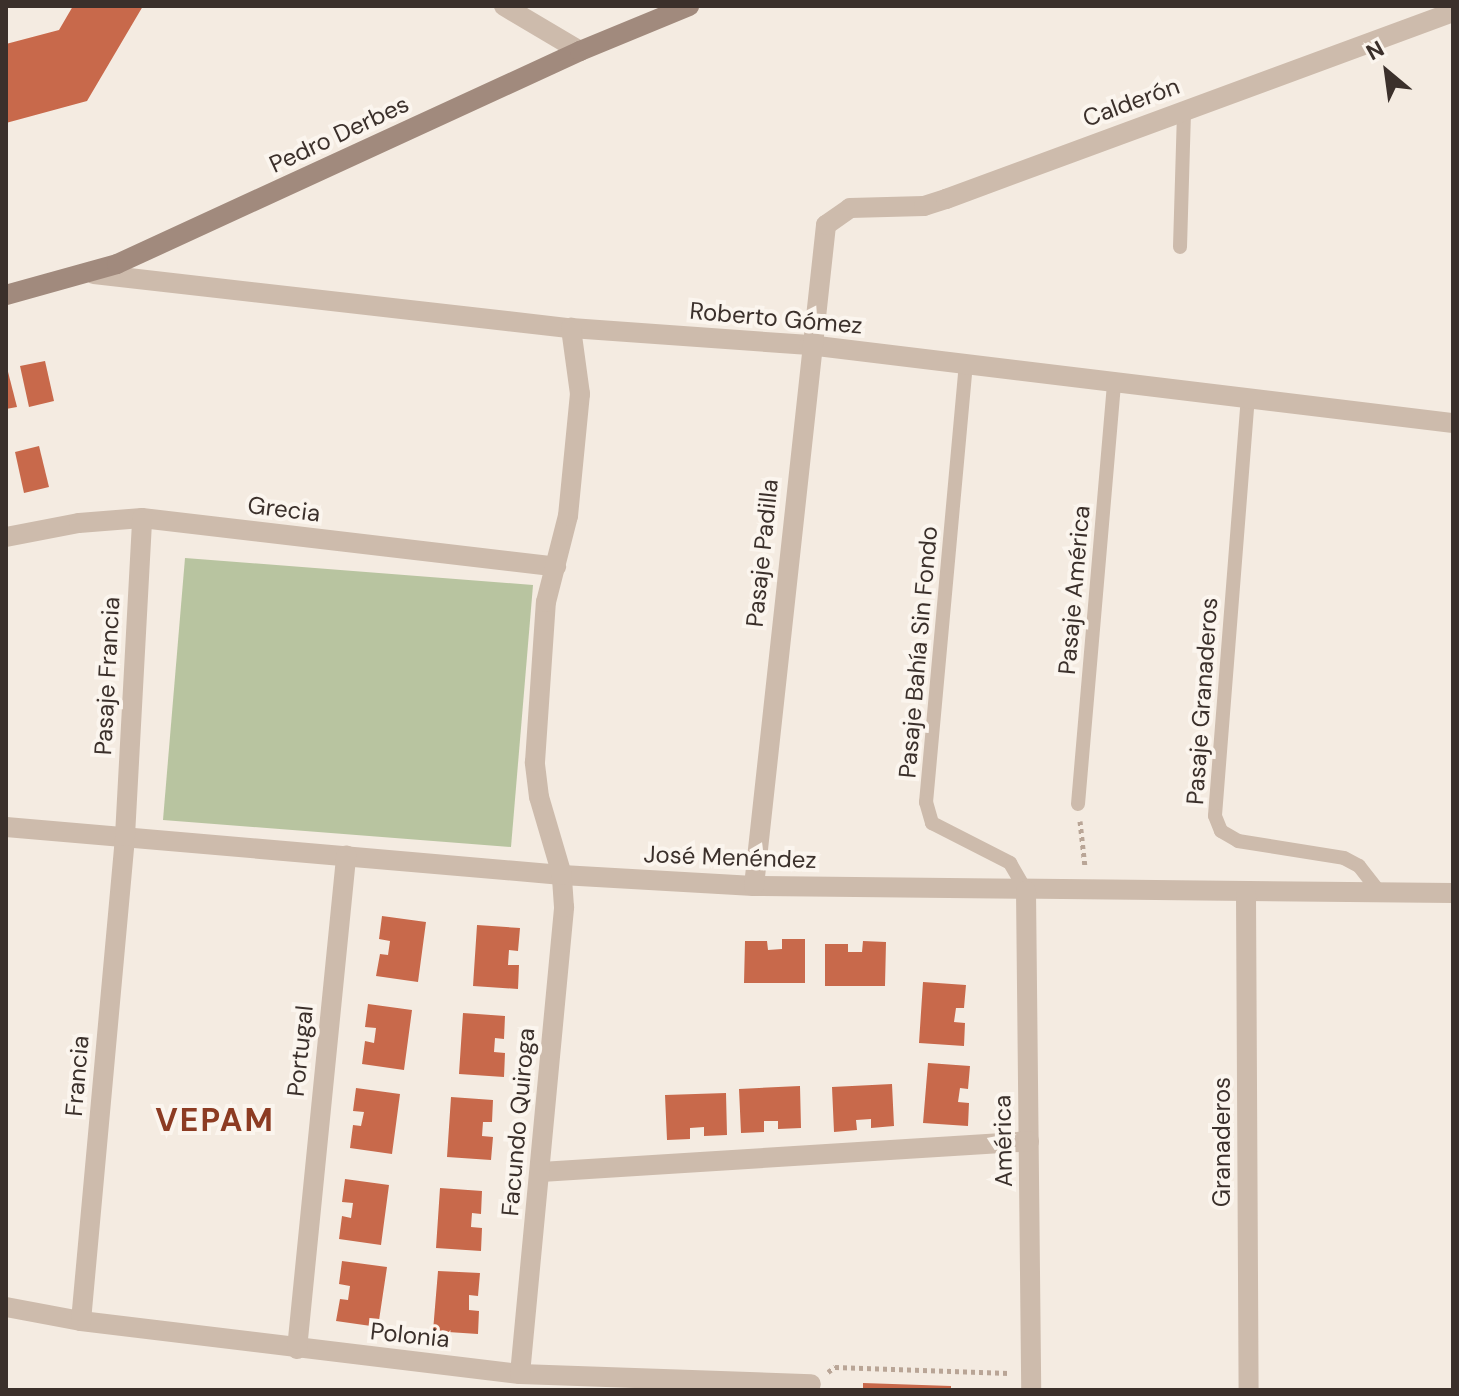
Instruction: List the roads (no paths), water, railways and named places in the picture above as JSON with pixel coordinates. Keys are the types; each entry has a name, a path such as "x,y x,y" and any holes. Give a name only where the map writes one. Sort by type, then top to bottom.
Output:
{"main road":[{"name":"Pedro Derbes","path":"6,295 94,274 580,51 689,6"}],"street":[{"path":"504,6 580,51"},
{"name":"Calderón","path":"826,225 850,208 924,206 946,199 1453,12"},
{"name":"Pasaje Padilla","path":"754,886 809,345 826,225"},
{"name":"Roberto Gómez","path":"94,274 571,328 809,345 1453,423"},
{"name":"Facundo Quiroga","path":"520,1374 564,907 562,875 539,797 535,762 546,602 568,516 580,394 571,328"},
{"name":"Grecia","path":"6,537 79,523 142,518 556,567"},
{"name":"Pasaje Francia","path":"125,836 142,518"},
{"name":"José Menéndez","path":"6,827 562,875 754,886 1246,895 1453,893"},
{"name":"Francia","path":"81,1321 125,836"},
{"name":"Portugal","path":"297,1349 346,855"},
{"name":"América","path":"1026,891 1031,1382"},
{"name":"Granaderos","path":"1246,895 1249,1390"},
{"path":"541,1172 1029,1141"},
{"name":"Polonia","path":"6,1307 81,1321 520,1374 811,1384"}],"lane":[{"path":"1180,247 1184,111"},
{"name":"Pasaje Bahía Sin Fondo","path":"966,363 926,802 932,823 1010,863 1026,891"},
{"name":"Pasaje América","path":"1078,804 1114,380"},
{"name":"Pasaje Granaderos","path":"1248,396 1215,816 1221,831 1238,841 1344,858 1359,866 1380,893"}],"district":[{"name":"VEPAM","path":"215,1120"}]}
